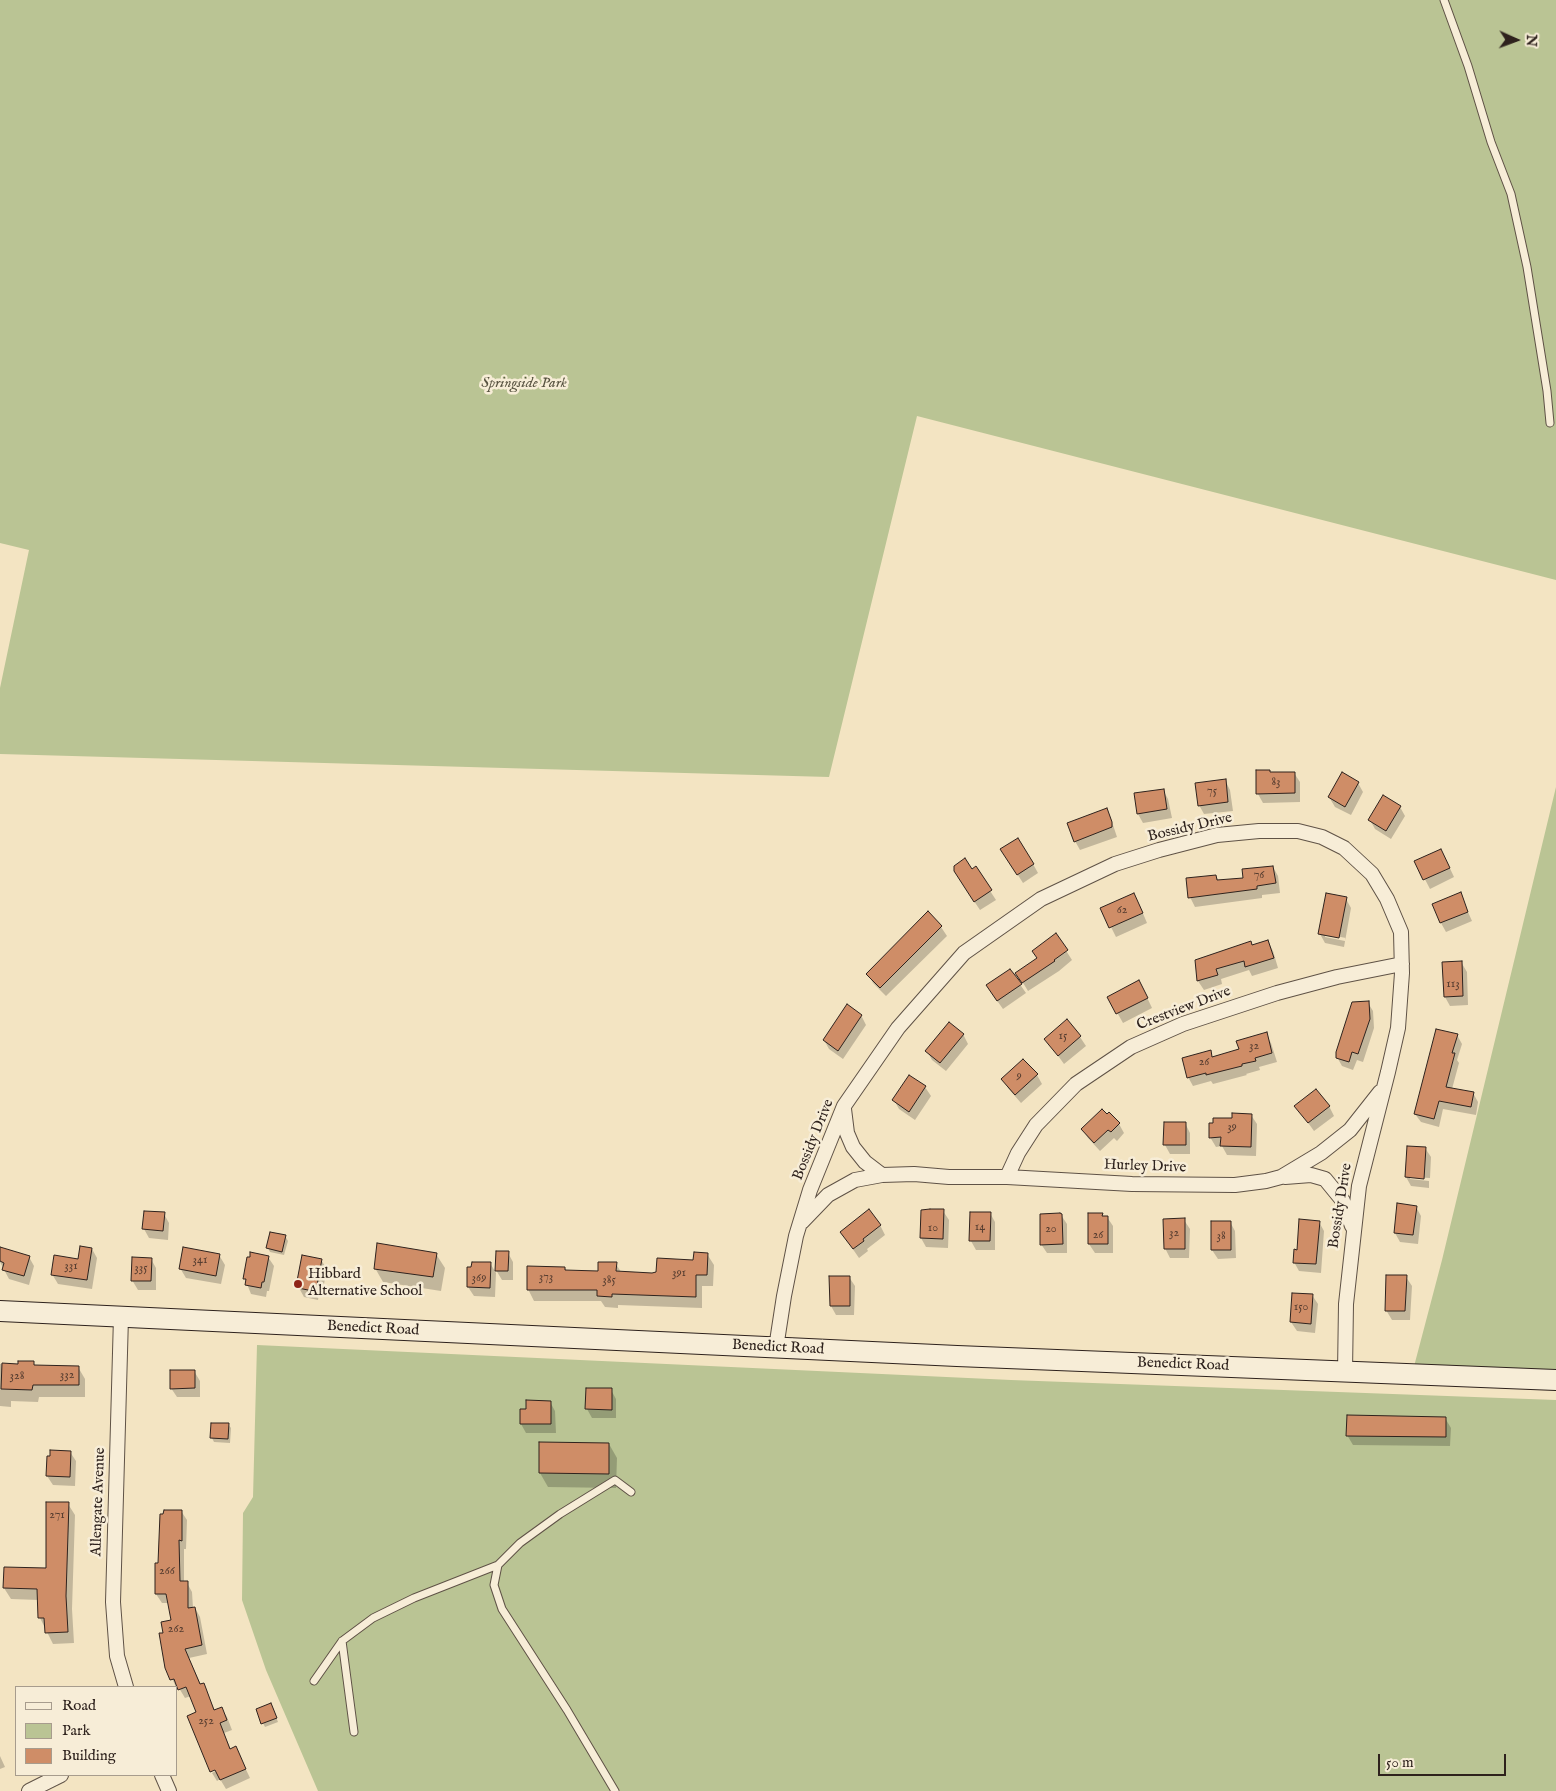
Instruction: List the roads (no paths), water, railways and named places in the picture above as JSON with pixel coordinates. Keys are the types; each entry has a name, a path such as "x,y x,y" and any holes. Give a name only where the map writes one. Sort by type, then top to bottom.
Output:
{"street":[{"name":"Bossidy Drive","path":"776,1348 784,1296 800,1224 814,1181 844,1106 898,1028 964,953 1041,899 1115,864 1217,835 1259,831 1298,831 1322,837 1344,848 1372,874 1388,899 1401,932 1402,964 1398,1028 1385,1086 1358,1186 1346,1304 1345,1372"},
{"name":"Crestview Drive","path":"1007,1177 1018,1153 1036,1124 1076,1084 1131,1047 1183,1024 1277,993 1337,977 1402,964"},
{"name":"Hurley Drive","path":"1281,1177 1321,1153 1350,1130 1385,1086"},
{"path":"844,1106 847,1133 853,1148 865,1162 882,1176"},
{"path":"800,1224 828,1195 855,1180 914,1174 949,1177 1007,1177"},
{"name":"Hurley Drive","path":"1007,1177 1132,1184 1235,1185 1311,1174 1325,1179 1343,1201 1353,1229"},
{"name":"Benedict Road","path":"0,1312 776,1348 1556,1380"},
{"name":"Allengate Avenue","path":"121,1317 112,1592 118,1656 126,1686"},
{"path":"29,1791 59,1776"},
{"path":"162,1776 169,1791"}],"lane":[{"path":"1444,0 1468,66 1491,142 1511,194 1527,267 1547,391 1550,423"},
{"path":"314,1681 342,1641 373,1618 414,1598 498,1565 520,1543 560,1514 615,1480 631,1492"},
{"path":"498,1565 494,1585 502,1610 567,1710 615,1791"},
{"path":"342,1641 354,1732"}],"place":[{"name":"Hibbard Alternative School","path":"298,1284"}],"park label":[{"name":"Springside Park","path":"524,384"}]}
